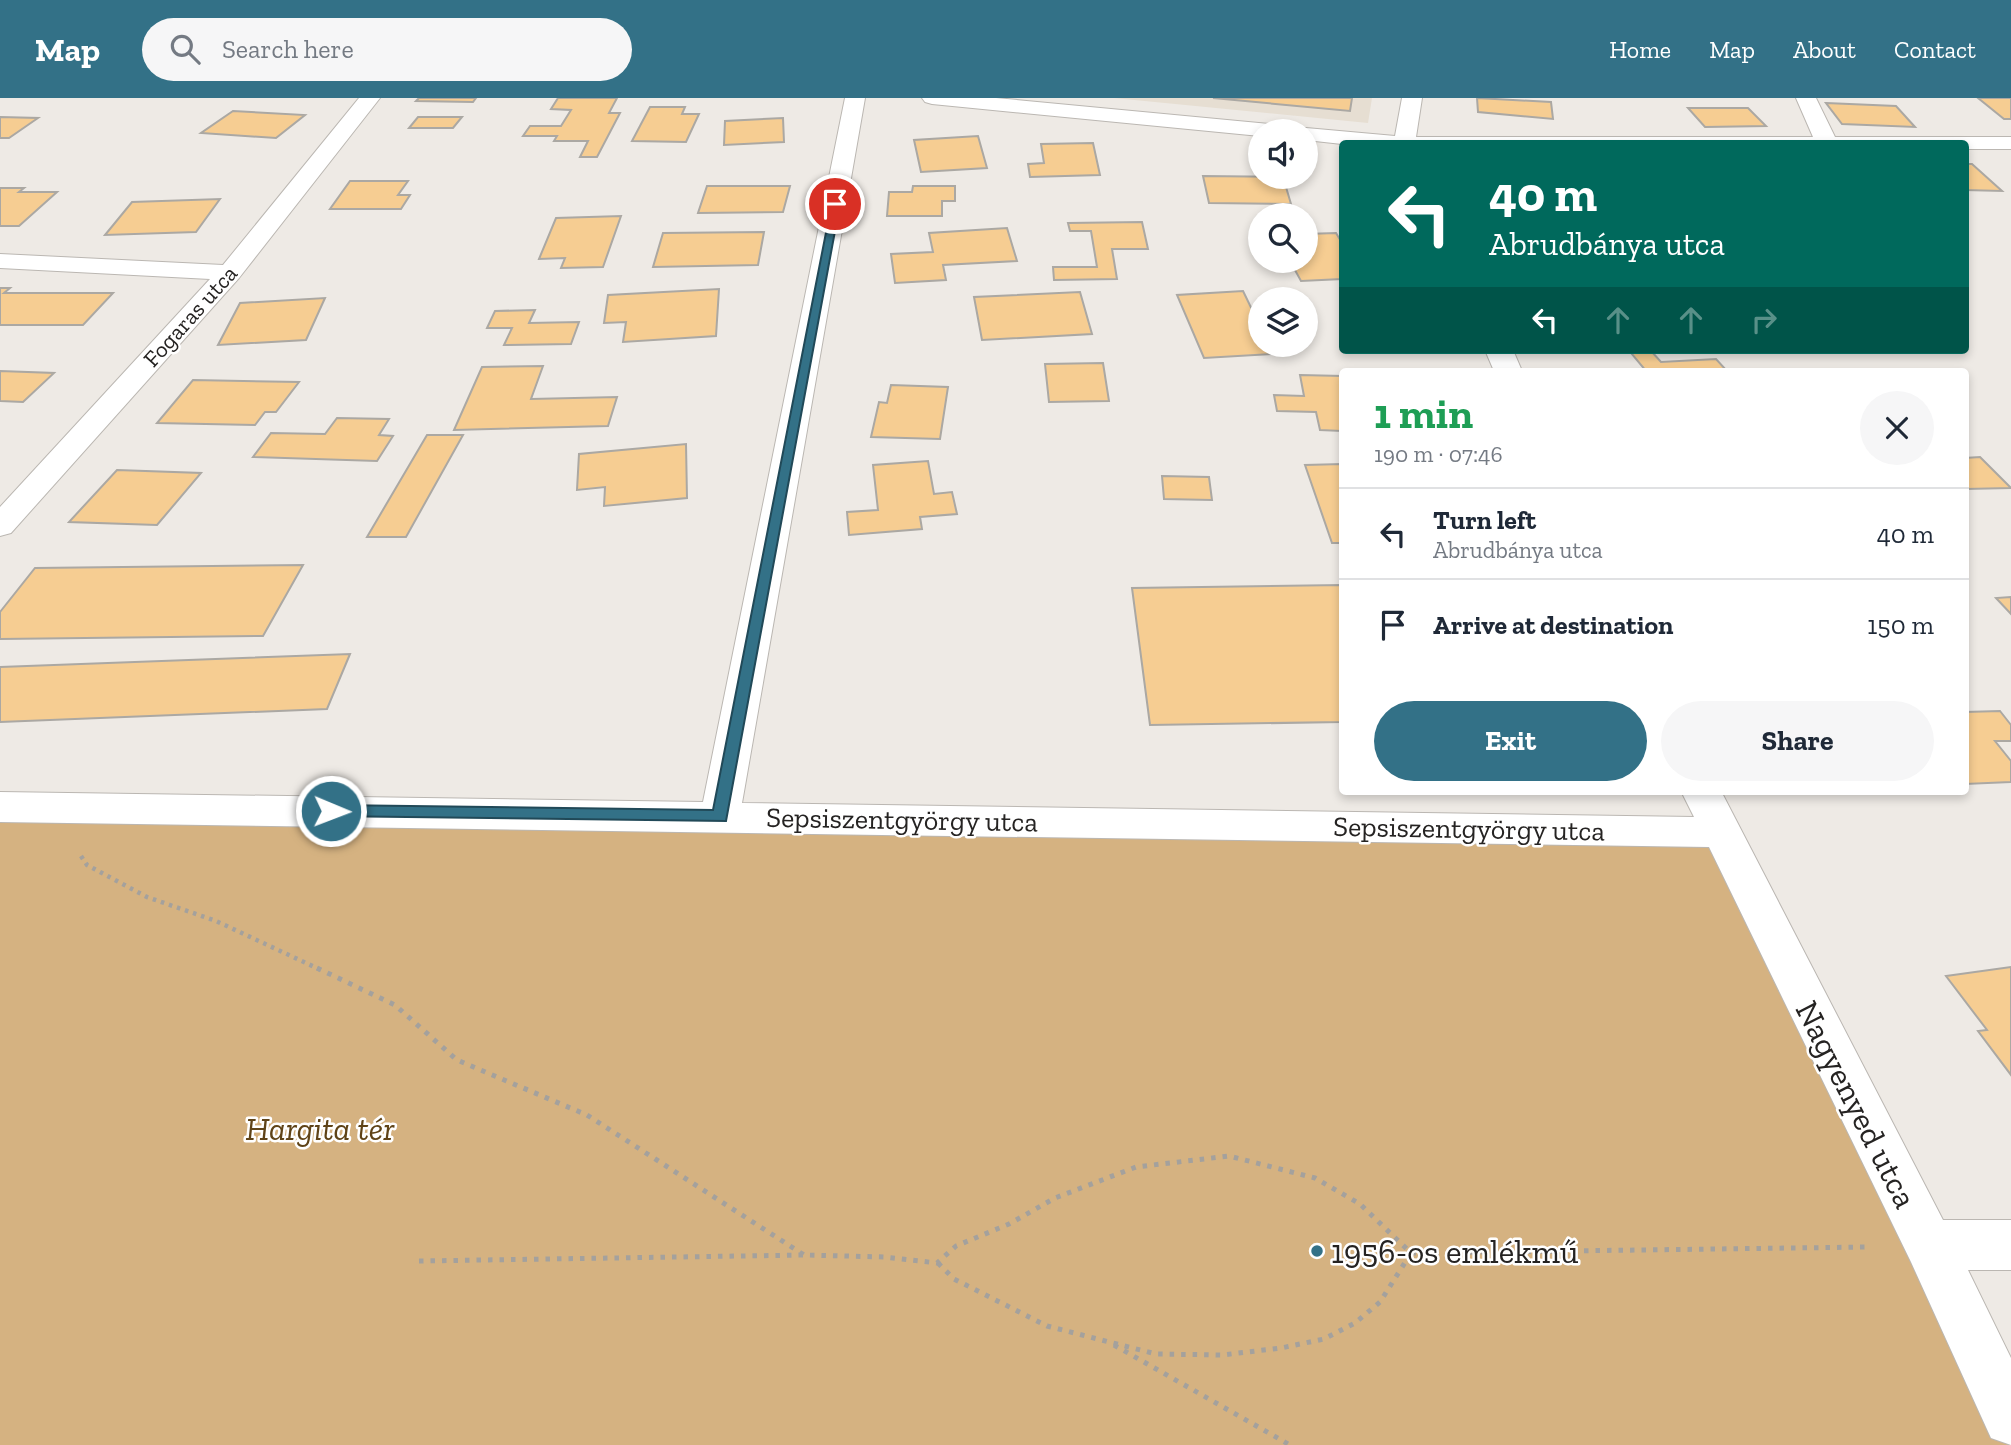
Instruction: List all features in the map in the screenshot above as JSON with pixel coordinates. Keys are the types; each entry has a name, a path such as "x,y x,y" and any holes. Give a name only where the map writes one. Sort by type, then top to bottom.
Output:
{"street":[{"name":"Fogaras utca","path":"0,526 230,273 370,98"},
{"path":"720,816 855,98"},
{"path":"932,98 1248,128"},
{"path":"1405,140 1412,98"},
{"path":"1806,98 1826,140"},
{"path":"1318,135 1371,140"},
{"path":"1969,143 2011,143"},
{"path":"0,261 230,273"},
{"name":"Sepsiszentgyörgy utca","path":"0,807 720,816 1711,811"},
{"name":"Nagyenyed utca","path":"1711,811 1929,1245 2011,1418"},
{"path":"1929,1245 2011,1245"}],"path":[{"path":"52,808 87,865 147,897 216,921 395,1005 457,1060 587,1115 805,1255"},
{"path":"937,1263 956,1246 1010,1224 1055,1198 1136,1167 1229,1156 1315,1178 1360,1203 1411,1253 1695,1251 1929,1245"},
{"path":"419,1261 805,1255 884,1257 937,1263 954,1279 1047,1326 1156,1354 1222,1355 1281,1348 1324,1339 1355,1323 1380,1302 1411,1253"},
{"path":"1108,1341 1290,1445"}],"shaded area":[{"path":"1114,98 1372,98 1368,123"}],"green space":[{"name":"Hargita tér","path":"0,807 1720,832 2011,1418 2011,1445 0,1445"}],"building":[{"path":"419,98 476,98 473,102 416,101"},
{"path":"558,98 617,98 609,113 620,113 597,157 580,157 588,141 554,141 557,136 523,136 530,126 561,126 571,110 551,109"},
{"path":"1213,98 1352,98 1350,111"},
{"path":"1477,98 1551,102 1553,119 1478,112"},
{"path":"1978,98 2011,98 2011,119 2004,119"},
{"path":"1826,103 1896,106 1915,127 1842,124"},
{"path":"650,107 685,107 682,114 699,114 686,142 632,141"},
{"path":"1688,108 1748,108 1766,126 1705,127"},
{"path":"233,111 305,115 276,138 201,133"},
{"path":"0,117 38,118 9,138 0,138"},
{"path":"418,117 462,117 453,128 409,128"},
{"path":"783,118 784,142 724,145 725,121"},
{"path":"978,136 987,168 921,172 914,140"},
{"path":"1093,143 1100,175 1030,177 1028,164 1044,163 1041,144"},
{"path":"1969,164 1972,164 2002,191 1969,190"},
{"path":"1203,176 1248,177 1248,189 1287,189 1291,203 1248,203 1209,203"},
{"path":"350,181 408,181 398,195 410,195 401,209 330,209"},
{"path":"707,186 790,186 783,212 698,213"},
{"path":"913,186 955,186 955,201 942,201 942,216 887,216 889,192 912,192"},
{"path":"0,188 24,188 19,192 57,192 19,226 0,226"},
{"path":"220,199 196,232 105,235 132,202"},
{"path":"621,216 603,267 561,268 565,258 539,259 556,218"},
{"path":"1142,222 1148,249 1112,249 1117,279 1054,280 1053,267 1097,267 1091,231 1070,231 1068,223"},
{"path":"1007,228 1017,261 943,265 946,280 895,283 891,254 933,252 929,233"},
{"path":"764,232 758,265 653,267 663,233"},
{"path":"1336,233 1339,238 1339,279 1301,281 1297,273 1318,273 1318,234"},
{"path":"0,288 10,288 4,293 113,293 83,325 0,325"},
{"path":"719,289 716,336 623,342 626,322 604,323 608,295"},
{"path":"1243,291 1248,301 1248,355 1204,358 1177,295"},
{"path":"1080,292 1092,334 982,340 974,297"},
{"path":"325,298 306,340 218,345 240,303"},
{"path":"535,310 529,323 579,322 571,344 504,345 512,328 487,328 495,311"},
{"path":"1632,354 1654,354 1661,362 1716,359 1724,368 1644,368"},
{"path":"1103,363 1109,401 1049,402 1045,364"},
{"path":"543,366 531,399 617,397 608,426 454,430 482,367"},
{"path":"0,371 54,373 23,402 0,401"},
{"path":"1300,375 1339,376 1339,431 1320,430 1316,412 1277,411 1274,395 1304,396"},
{"path":"193,380 299,382 276,412 265,412 255,425 157,423"},
{"path":"891,385 948,387 940,439 871,437 879,402 887,403"},
{"path":"337,418 389,419 379,435 393,436 377,461 253,457 271,433 325,434"},
{"path":"427,435 463,435 406,537 367,537"},
{"path":"686,444 687,498 604,506 605,487 577,490 579,454"},
{"path":"1980,457 2011,488 1969,489 1969,458"},
{"path":"928,461 934,494 952,492 957,514 920,517 922,529 849,535 847,512 878,510 873,465"},
{"path":"1339,464 1339,543 1332,543 1305,465"},
{"path":"117,470 201,473 157,525 69,522"},
{"path":"1162,476 1209,477 1212,500 1164,499"},
{"path":"303,565 263,636 0,639 0,612 35,568"},
{"path":"1339,585 1339,722 1150,725 1132,588"},
{"path":"2011,597 2011,614 1996,598"},
{"path":"350,654 327,709 0,722 0,667"},
{"path":"2000,711 2011,725 2011,741 1995,741 2011,761 2011,782 1969,784 1969,712"},
{"path":"2011,967 2011,1075 1978,1031 1987,1030 1946,976"}],"place":[{"name":"1956-os emlékmű","path":"1317,1251"}],"route":[{"path":"331,811 720,816 835,204"}]}
